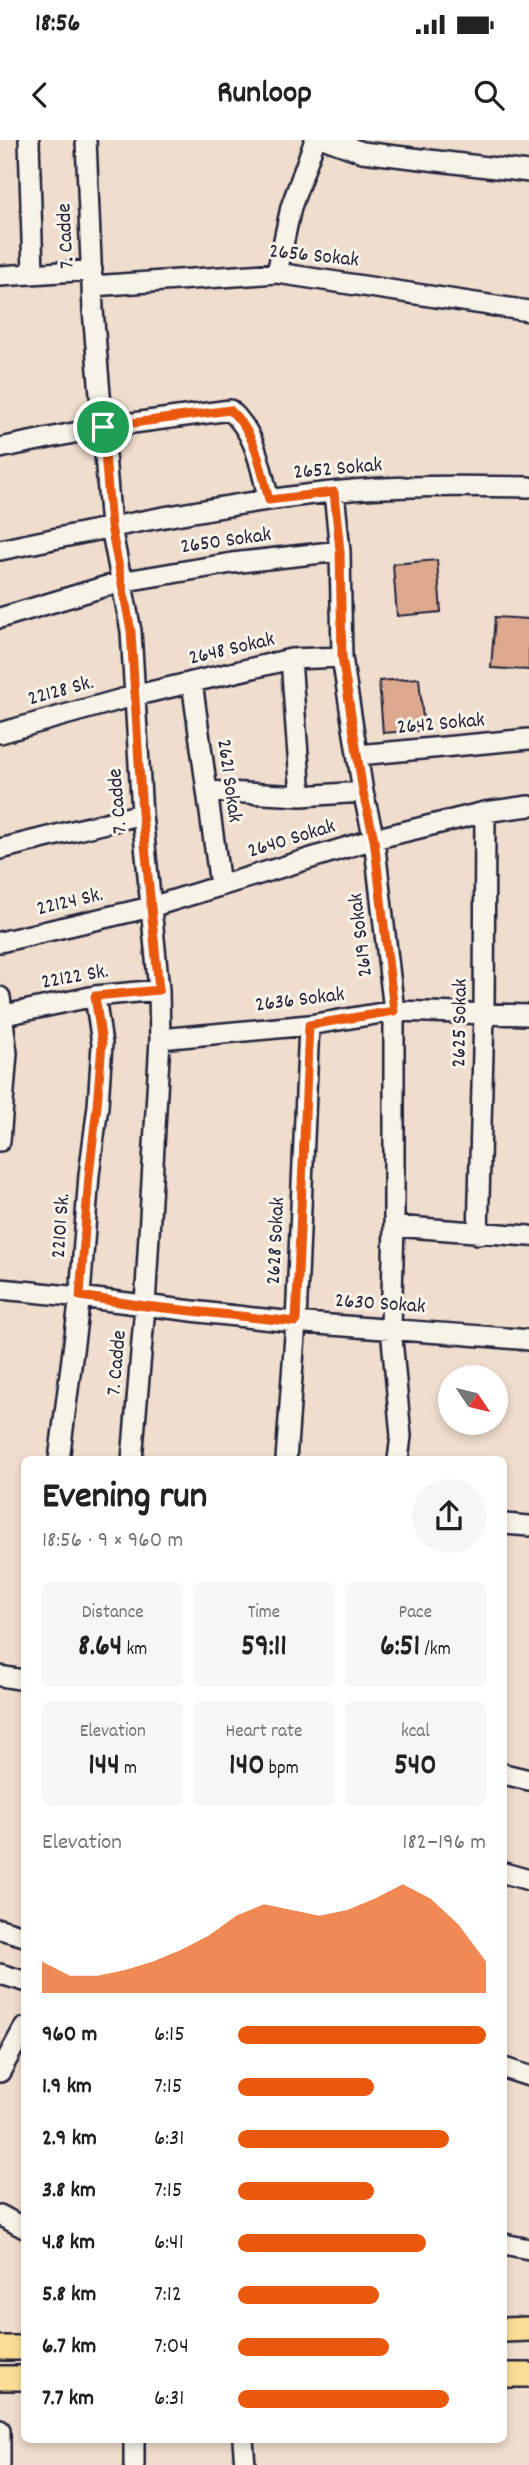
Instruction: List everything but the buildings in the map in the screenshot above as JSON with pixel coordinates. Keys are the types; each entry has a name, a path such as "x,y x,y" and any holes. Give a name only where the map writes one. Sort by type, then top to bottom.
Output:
{"main road":[{"path":"507,2330 529,2329"},
{"path":"0,2348 21,2348"},
{"path":"507,2375 529,2375"},
{"path":"0,2378 21,2378"}],"street":[{"path":"29,140 33,273"},
{"name":"7. Cadde","path":"86,140 92,278 111,527 131,631 142,814 159,990 160,1039 145,1306 132,1456"},
{"path":"277,272 291,207 315,140"},
{"path":"328,140 362,152 529,172"},
{"name":"2656 Sokak","path":"0,276 33,273 92,278 277,272 529,311"},
{"path":"0,448 103,427 230,410 245,423 256,446 269,500"},
{"name":"2652 Sokak","path":"0,550 111,527 269,500 334,492 437,485 529,486"},
{"name":"2619 Sokak","path":"334,492 340,551 342,657 363,792 374,839 394,1011 391,1328 401,1436 398,1456"},
{"name":"2650 Sokak","path":"0,618 120,582 232,563 340,551"},
{"name":"2648 Sokak","path":"133,696 291,659 342,657"},
{"path":"291,659 301,796"},
{"name":"2621 Sokak","path":"192,682 220,885"},
{"name":"22128 Sk.","path":"0,733 133,696"},
{"name":"2642 Sokak","path":"358,755 529,740"},
{"path":"206,791 301,796 363,792"},
{"name":"2640 Sokak","path":"151,907 374,839 485,812 529,806"},
{"name":"2625 Sokak","path":"478,1234 484,1014 485,812"},
{"path":"0,849 142,814"},
{"name":"22124 Sk.","path":"0,942 151,907"},
{"name":"22122 Sk.","path":"1,1009 159,990"},
{"name":"22101 Sk.","path":"60,1456 80,1296 102,1044 95,996"},
{"path":"0,1141 6,1053 1,1009"},
{"name":"2636 Sokak","path":"160,1039 309,1025 394,1011 529,1015"},
{"name":"2628 Sokak","path":"286,1456 296,1322 309,1025"},
{"path":"394,1227 529,1237"},
{"name":"2630 Sokak","path":"0,1289 296,1322 529,1340"},
{"path":"507,1524 529,1526"},
{"path":"0,1676 21,1680"},
{"path":"507,1775 529,1780"},
{"path":"507,1874 529,1880"},
{"path":"0,1929 21,1935"},
{"path":"0,1974 21,1980"},
{"path":"0,2072 21,2034"},
{"path":"507,2069 529,2076"},
{"path":"0,2215 21,2226"},
{"path":"507,2245 529,2249"},
{"path":"0,2430 1,2465"},
{"path":"134,2443 134,2465"},
{"path":"243,2443 244,2465"}],"route":[{"path":"230,410 245,423 256,446 269,500 334,492 340,551 342,657 363,792 374,839 394,1011 309,1025 296,1322 145,1306 80,1296 102,1044 95,996 159,990 142,814 131,631 111,527 103,427 230,410"}]}
